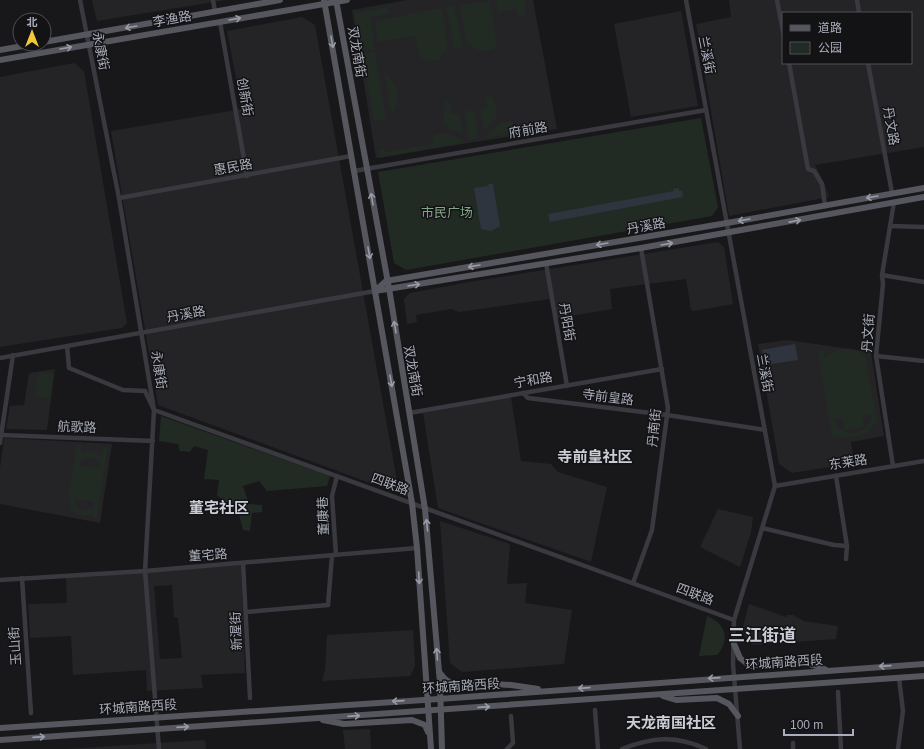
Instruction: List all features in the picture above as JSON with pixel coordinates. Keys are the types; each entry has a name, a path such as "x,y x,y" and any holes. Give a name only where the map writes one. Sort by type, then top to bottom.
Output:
{"main road":[{"name":"李渔路","path":"52,41 280,0"},
{"name":"李渔路","path":"0,60 220,22 325,2 348,0"},
{"name":"双龙南街","path":"337,1 386,281 389,288 425,509 439,671 442,749"},
{"name":"双龙南街","path":"325,2 412,503 417,548 430,749"},
{"path":"0,50 12,48"},
{"name":"丹溪路","path":"386,281 924,188"},
{"name":"丹溪路","path":"376,291 641,248 924,197"},
{"path":"376,291 386,281"},
{"path":"734,644 740,658 750,666 796,661 813,663 827,670"},
{"name":"环城南路西段","path":"0,728 440,699 924,664"},
{"path":"439,671 444,678 453,685 477,683 511,685 550,691"},
{"name":"环城南路西段","path":"0,740 924,676"},
{"path":"660,695 676,700 717,698 729,704 738,716"},
{"path":"314,718 344,724 412,720 425,725 430,736"}],"street":[{"name":"永康街","path":"80,0 119,198 154,410 145,571 159,749"},
{"path":"213,0 215,12"},
{"name":"兰溪街","path":"686,0 775,486 734,620 734,677 740,749"},
{"path":"777,0 782,27"},
{"path":"857,0 859,12"},
{"name":"创新街","path":"220,22 247,176"},
{"path":"789,64 808,169 814,171 822,184 825,206"},
{"name":"丹文路","path":"868,64 892,193"},
{"name":"府前路","path":"354,171 706,110"},
{"name":"惠民路","path":"119,198 351,156"},
{"name":"丹文街","path":"893,466 876,356 883,284 882,275 894,202"},
{"path":"890,226 924,227"},
{"name":"丹南街","path":"633,584 652,530 668,408 641,248"},
{"name":"丹阳街","path":"546,263 567,386"},
{"path":"882,275 924,282"},
{"name":"丹溪路","path":"0,358 142,334 376,291"},
{"path":"66,346 69,368 123,390 145,391 154,410"},
{"path":"0,443 13,355"},
{"path":"876,356 924,361"},
{"name":"宁和路","path":"409,413 662,369"},
{"name":"寺前皇路","path":"523,393 528,398 667,415 764,430"},
{"name":"四联路","path":"154,410 734,620"},
{"name":"航歌路","path":"1,435 152,441"},
{"name":"东莱路","path":"775,486 924,461"},
{"name":"董康巷","path":"246,612 328,605 334,555 332,496 337,476"},
{"path":"836,476 847,546 846,559"},
{"path":"762,528 834,545 847,546"},
{"name":"董宅路","path":"0,580 145,571 417,548"},
{"name":"新渥街","path":"243,563 250,698"},
{"name":"玉山街","path":"22,578 31,713"},
{"path":"898,749 903,711 899,678"},
{"path":"838,692 840,749"},
{"path":"595,710 598,749"},
{"path":"507,749 513,743 511,716"},
{"path":"622,749 650,741 672,739 688,741 706,749"},
{"path":"793,743 793,749"}],"shaded area":[{"path":"92,0 226,0 97,21"},
{"path":"407,0 533,0 557,129 376,158 352,10"},
{"path":"729,0 924,0 924,147 815,165 829,197 729,216 696,24 731,17"},
{"path":"681,11 698,106 631,117 614,24"},
{"path":"302,17 315,25 399,492 392,491 158,405 111,131 242,109 227,31"},
{"path":"74,63 84,71 127,323 122,328 0,347 0,77"},
{"path":"489,184 493,184 500,226 491,231 481,229 474,188 488,186"},
{"path":"679,188 679,191 682,191 683,197 550,222 548,214 674,191 673,189"},
{"path":"718,242 724,247 733,304 694,311 691,310 686,279 610,289 612,309 554,319 550,299 459,312 451,309 416,315 417,322 407,324 404,299 410,293 469,282"},
{"path":"787,340 871,352 884,436 851,442 854,463 792,473 779,464 758,344"},
{"path":"795,344 798,360 765,365 762,350"},
{"path":"55,369 47,430 6,429 10,406 24,405 29,373"},
{"path":"511,397 521,461 551,464 558,472 607,487 591,562 438,508 423,413"},
{"path":"4,438 112,444 100,523 0,504 0,468"},
{"path":"718,509 753,517 751,532 740,567 700,547"},
{"path":"440,521 510,544 507,584 527,583 525,603 572,610 564,664 462,672 450,663"},
{"path":"241,565 245,673 201,675 203,688 147,691 146,670 73,675 71,636 30,638 28,604 67,603 66,578","holes":["172,585 174,617 178,618 182,658 160,659 154,586"]},
{"path":"749,604 786,617 787,615 793,615 804,621 838,626 836,639 752,645 742,630"},
{"path":"413,630 415,666 410,676 322,681 325,670 327,635"},
{"path":"370,729 371,749 345,749 343,730"},
{"path":"205,740 206,749 67,749"}],"green space":[{"path":"496,0 525,0 526,12 523,16 518,17 516,9 498,12"},
{"path":"490,1 497,44 493,50 481,51 467,44 460,5"},
{"path":"454,5 463,47 454,48 446,6"},
{"path":"388,7 389,14 370,17 375,49 361,51 355,13"},
{"path":"442,8 448,49 444,51 439,60 427,61 420,57 416,36 378,42 375,21"},
{"path":"375,52 386,119 374,121 362,54"},
{"path":"384,71 393,82 398,96 392,114"},
{"path":"485,95 492,97 498,112 494,121 484,130 480,109 487,108"},
{"path":"446,101 449,101 452,114 459,113 463,134 452,130 444,122 444,107"},
{"path":"474,110 479,138 469,140 464,112"},
{"name":"市民广场","path":"701,118 718,207 712,216 406,270 394,263 378,172"},
{"path":"513,121 514,130 551,124 552,127 485,138 499,123"},
{"path":"443,133 459,138 463,143 379,158 378,150 383,149 385,152 433,144 432,136"},
{"path":"851,349 856,350 865,357 877,419 873,427 863,435 852,437 832,437 818,351 824,350 825,358 834,352","holes":["871,414 871,421 863,430 856,433 850,433 844,431 838,426 835,419 842,418 844,430 864,427 863,415"]},
{"path":"39,372 53,374 50,398 35,396"},
{"path":"161,416 330,476 327,486 267,491 259,481 243,486 249,504 262,505 262,512 252,513 250,531 243,530 238,510 223,507 223,499 217,496 219,480 204,479 208,450 194,446 190,452 180,451 178,444 159,441"},
{"path":"77,445 82,445 81,453 93,451 102,457 104,447 108,448 97,518 93,518 93,514 85,516 78,514 72,509 71,506 70,489","holes":["86,457 96,459 100,464 100,468 79,466 80,462","75,499 95,502 93,508 83,511 76,505"]},
{"path":"707,616 722,627 725,637 724,643 717,655 699,656"}],"district":[{"name":"寺前皇社区","path":"595,456"},
{"name":"董宅社区","path":"219,507"},
{"name":"三江街道","path":"762,635"},
{"name":"天龙南国社区","path":"671,722"}]}
